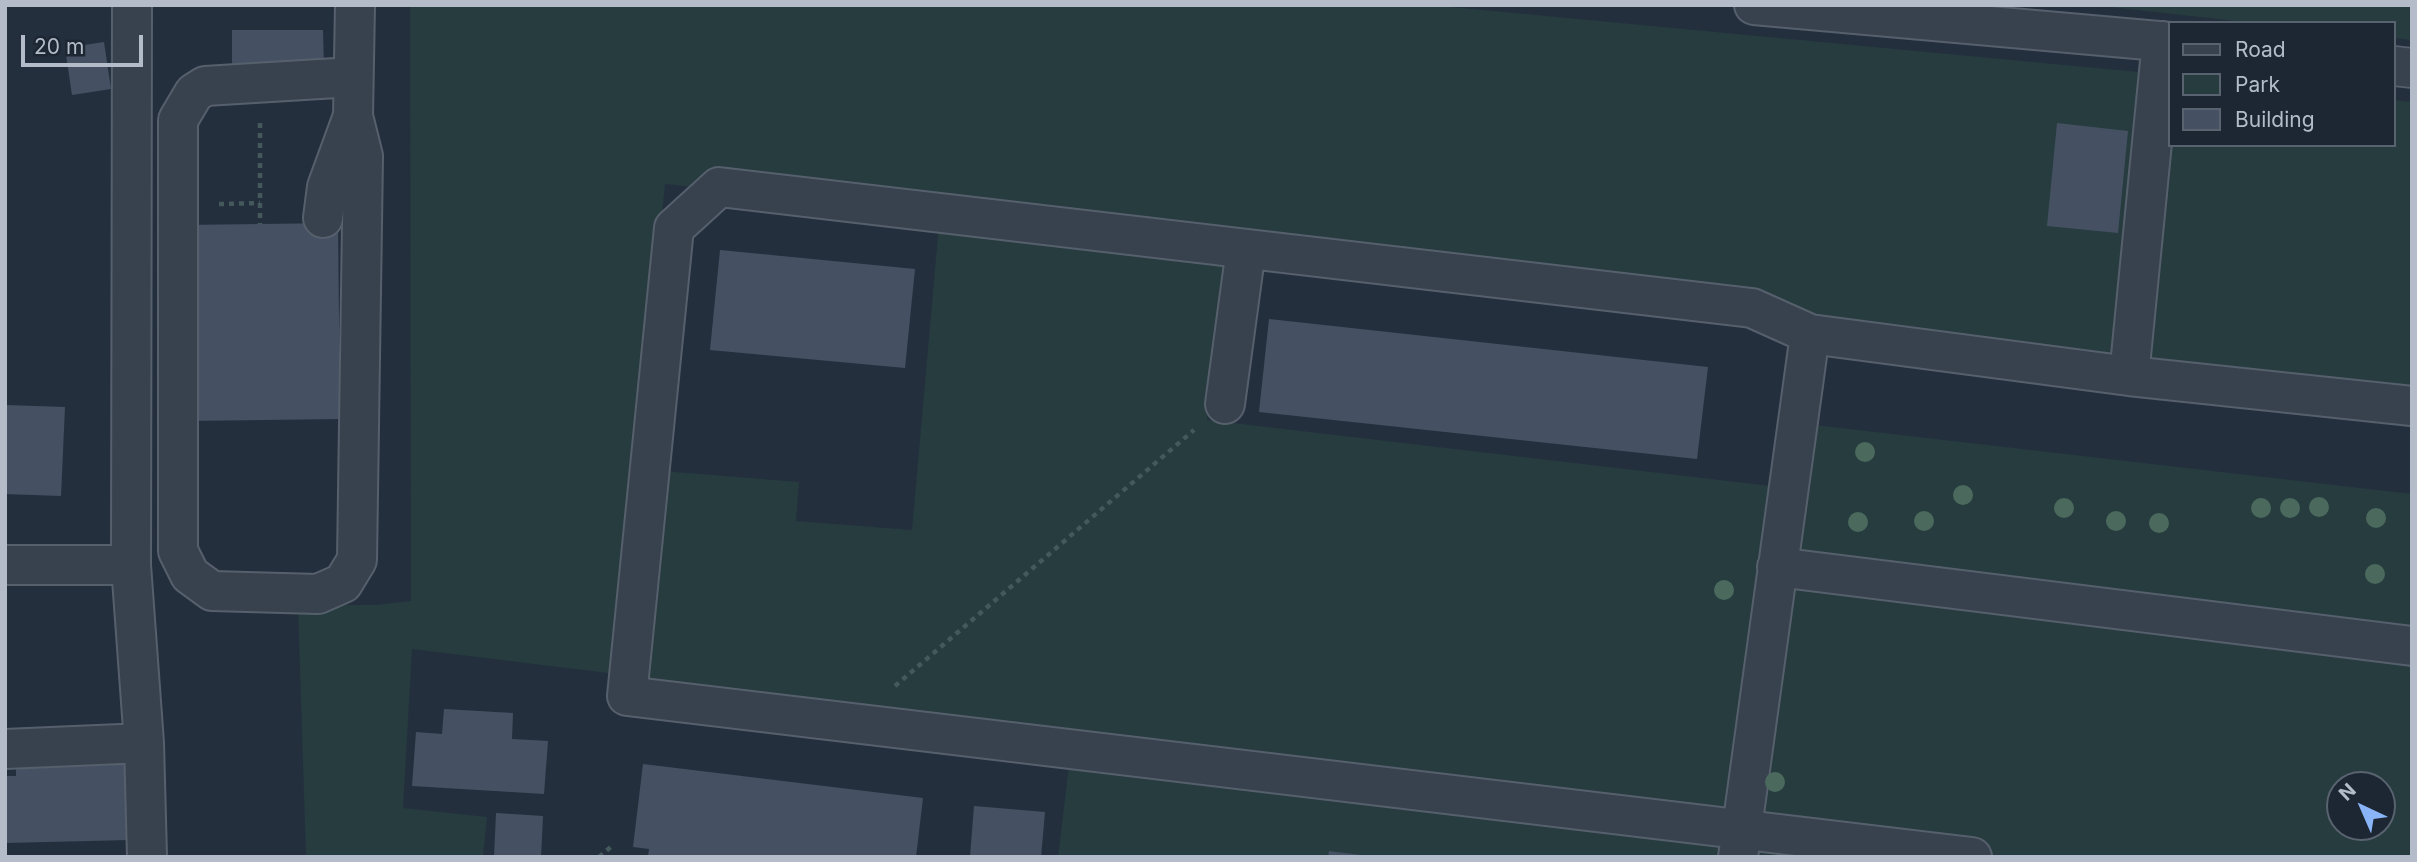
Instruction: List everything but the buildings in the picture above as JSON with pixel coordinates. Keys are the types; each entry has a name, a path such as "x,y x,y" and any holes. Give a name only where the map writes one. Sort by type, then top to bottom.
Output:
{"street":[{"path":"132,5 131,565 144,743 147,857"},
{"path":"353,78 205,86 194,93 178,120 178,551 190,575 212,591 318,594 343,583 357,560 363,156 352,116 355,5"},
{"path":"1754,5 2166,42 2129,376"},
{"path":"324,218 327,187 352,116"},
{"path":"1972,857 1739,843 852,723 627,696 674,228 719,187 1752,308 1810,334 2129,376 2412,406"},
{"path":"1225,404 1246,249"},
{"path":"1739,843 1810,334"},
{"path":"5,565 131,565"},
{"path":"1777,567 2412,646"},
{"path":"5,749 144,743"}],"path":[{"path":"260,121 260,224"},
{"path":"212,204 260,203"},
{"path":"852,723 1225,404"},
{"path":"599,857 612,846"}],"green space":[{"path":"410,5 1430,5 2168,75 2168,147 2396,147 2396,100 2412,102 2412,405 1228,247 1207,420 1788,488 1797,423 2412,494 2412,857 1058,857 1071,749 627,696 650,470 799,482 796,521 912,530 940,213 665,184 616,674 412,649 403,808 487,817 483,857 306,857 298,605 376,605 411,601"},
{"path":"2092,5 2412,5 2412,40 2396,38 2396,21 2236,21"}]}
